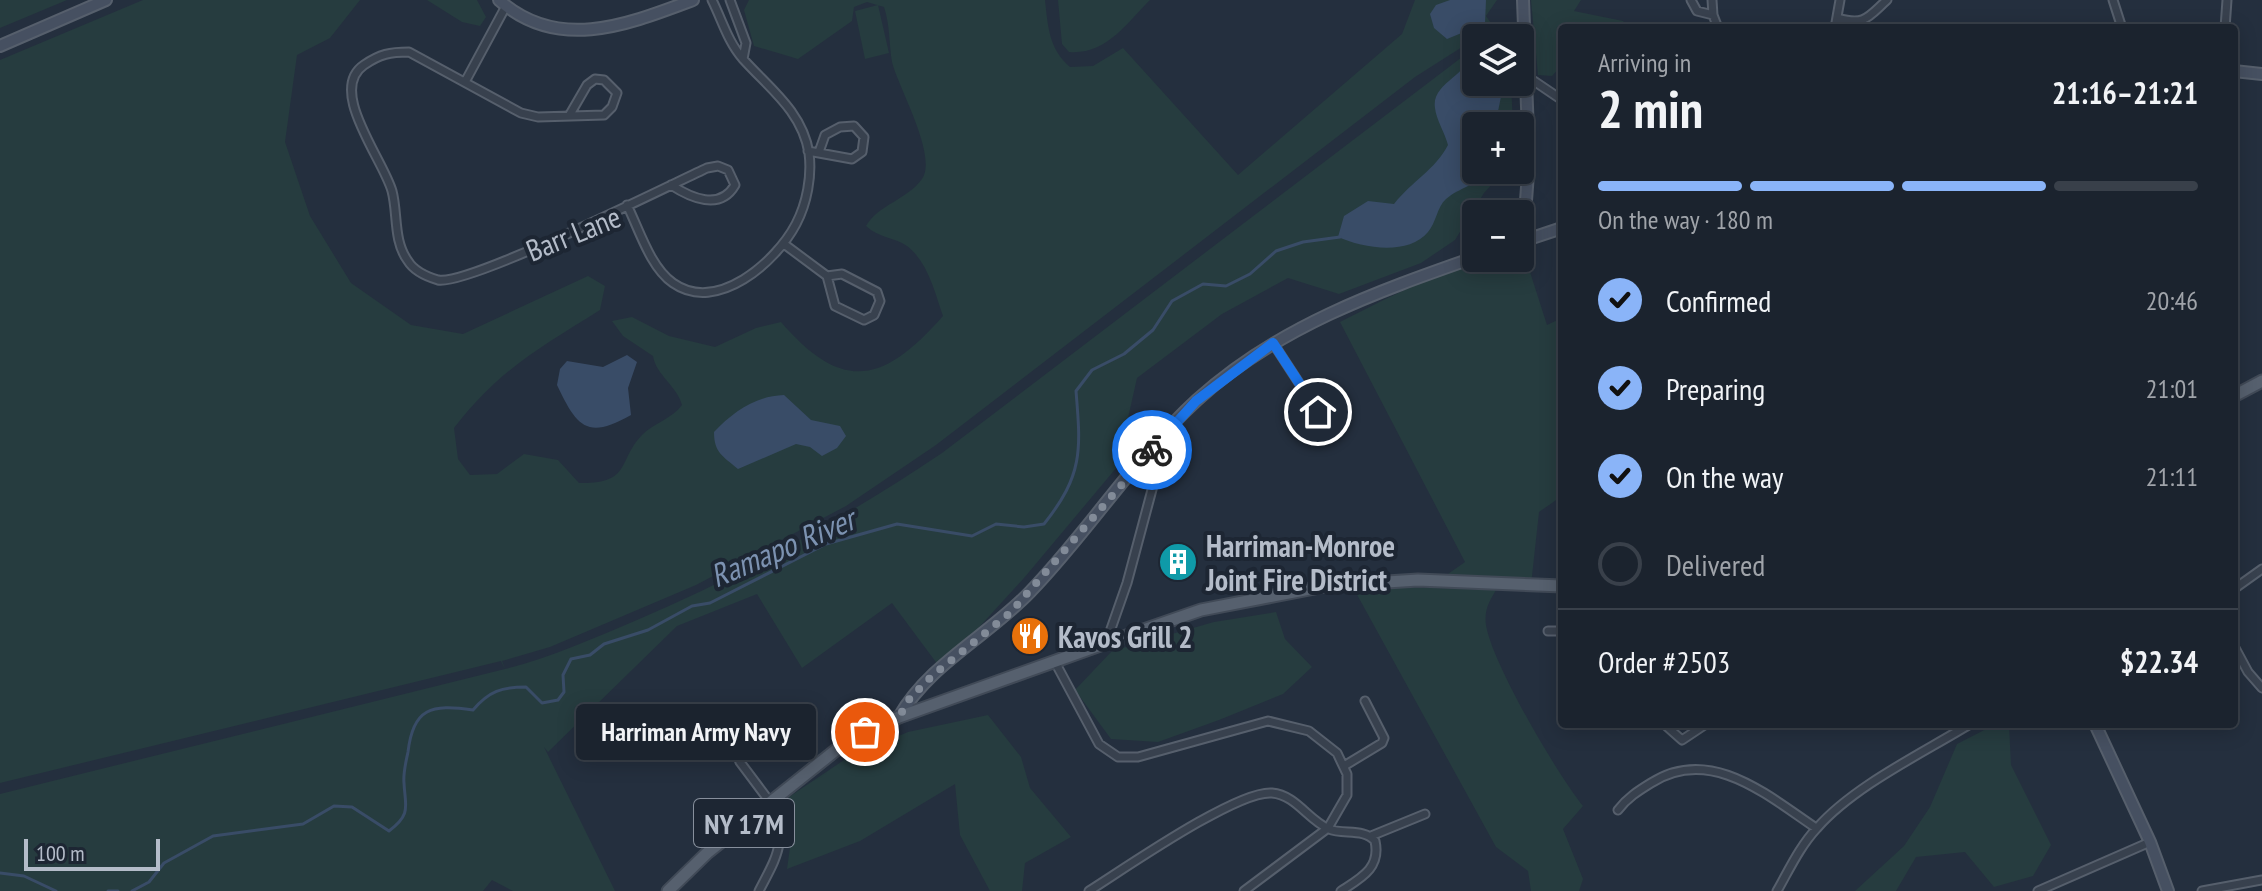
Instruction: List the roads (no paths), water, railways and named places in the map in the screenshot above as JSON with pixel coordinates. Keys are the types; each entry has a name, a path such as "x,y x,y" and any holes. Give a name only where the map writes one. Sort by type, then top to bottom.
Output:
{"main road":[{"path":"2238,394 2262,381"},
{"name":"NY 17M","path":"668,891 707,853 846,742 899,717 1201,610 1325,586 1418,580 1558,586"}],"street":[{"path":"0,46 106,0"},
{"path":"569,116 587,85 595,79 604,80 617,93 612,107 604,115 569,116 521,113 465,82 502,3 535,22 585,32 623,26 693,0"},
{"name":"Barr Lane","path":"465,82 409,52 388,52 356,70 350,82 350,94 391,189 400,245 407,261 421,273 455,281 627,205 660,269 672,283 689,291 708,294 749,275 784,244 806,198 808,151 795,117 776,90 730,42 712,0"},
{"path":"730,0 746,43 743,59"},
{"path":"1523,0 1524,24"},
{"path":"1691,0 1697,11 1713,15"},
{"path":"1712,0 1716,24"},
{"path":"1836,24 1840,0"},
{"path":"1838,18 1856,23 1863,21 1887,0"},
{"path":"2113,0 2121,24"},
{"path":"2225,24 2227,0"},
{"path":"2238,71 2262,74"},
{"path":"1534,81 1558,97"},
{"path":"1526,200 1529,160 1527,96"},
{"path":"808,151 852,159 862,152 864,137 854,126 840,127 825,135 819,152"},
{"path":"627,205 671,185 718,166 733,175 735,185 729,195 720,199 693,199 671,185"},
{"path":"1534,237 1558,229"},
{"path":"784,244 827,276 835,306 864,320 874,315 880,301 877,292 842,274 827,276"},
{"path":"899,717 910,698 932,676 1033,590 1168,430 1226,375 1273,343 1333,310 1462,262"},
{"path":"1273,343 1318,412"},
{"path":"1106,643 1127,583 1168,430"},
{"path":"2238,586 2262,569"},
{"path":"1548,631 1558,631"},
{"path":"2238,653 2262,688"},
{"path":"1055,662 1099,744 1118,757 1138,757 1268,721 1309,731 1326,741 1344,766 1347,795 1328,828 1244,891"},
{"path":"1344,766 1384,738 1365,701"},
{"path":"722,714 740,762 778,824 780,834 759,891"},
{"path":"1668,728 1682,740 1700,728"},
{"path":"1777,891 1816,828 1879,780 1964,728"},
{"path":"2097,728 2150,842 2168,891"},
{"path":"1618,810 1625,800 1671,772 1707,767 1738,781 1816,828"},
{"path":"1089,891 1238,799 1272,793 1284,796 1328,828 1371,836 1425,814"},
{"path":"1341,891 1370,870 1377,851 1371,836"},
{"path":"2038,891 2150,842"},
{"path":"2202,891 2262,880"}],"water":[{"path":"1450,0 1486,0 1486,24 1462,24 1462,33 1447,39 1434,28 1430,14 1436,5"},
{"path":"1462,69 1462,96 1501,96 1498,112 1462,112 1462,184 1470,184 1446,199 1428,232 1419,240 1385,248 1338,237 1344,216 1368,201 1394,204 1437,162 1448,145 1435,108 1441,89"},
{"path":"627,355 637,362 628,388 631,415 604,427 585,425 571,411 557,385 560,369 567,361 603,367"},
{"path":"784,395 811,420 840,426 846,436 837,448 822,456 810,447 796,444 738,469 718,450 714,432 746,406 764,398"}],"waterway":[{"name":"Ramapo River","path":"132,891 149,882 164,863 213,836 303,824 334,806 352,807 389,831 404,814 404,775 411,737 414,726 427,712 446,708 473,710 490,694 517,687 526,687 542,703 558,700 564,692 563,675 571,659 590,655 604,644 648,630 692,606 710,603 826,544 897,524 972,536 996,524 1024,527 1044,524 1073,476 1079,430 1076,391 1092,370 1124,354 1153,330 1172,301 1203,284 1226,286 1250,274 1276,251 1303,242 1340,237"},
{"name":"Ramapo River","path":"0,873 24,876 56,891"},
{"name":"Ramapo River","path":"108,891 118,891"}],"place":[{"name":"Harriman-Monroe Joint Fire District","path":"1178,562"},
{"name":"Kavos Grill 2","path":"1030,636"},
{"name":"Harriman Army Navy","path":"865,732"}]}
